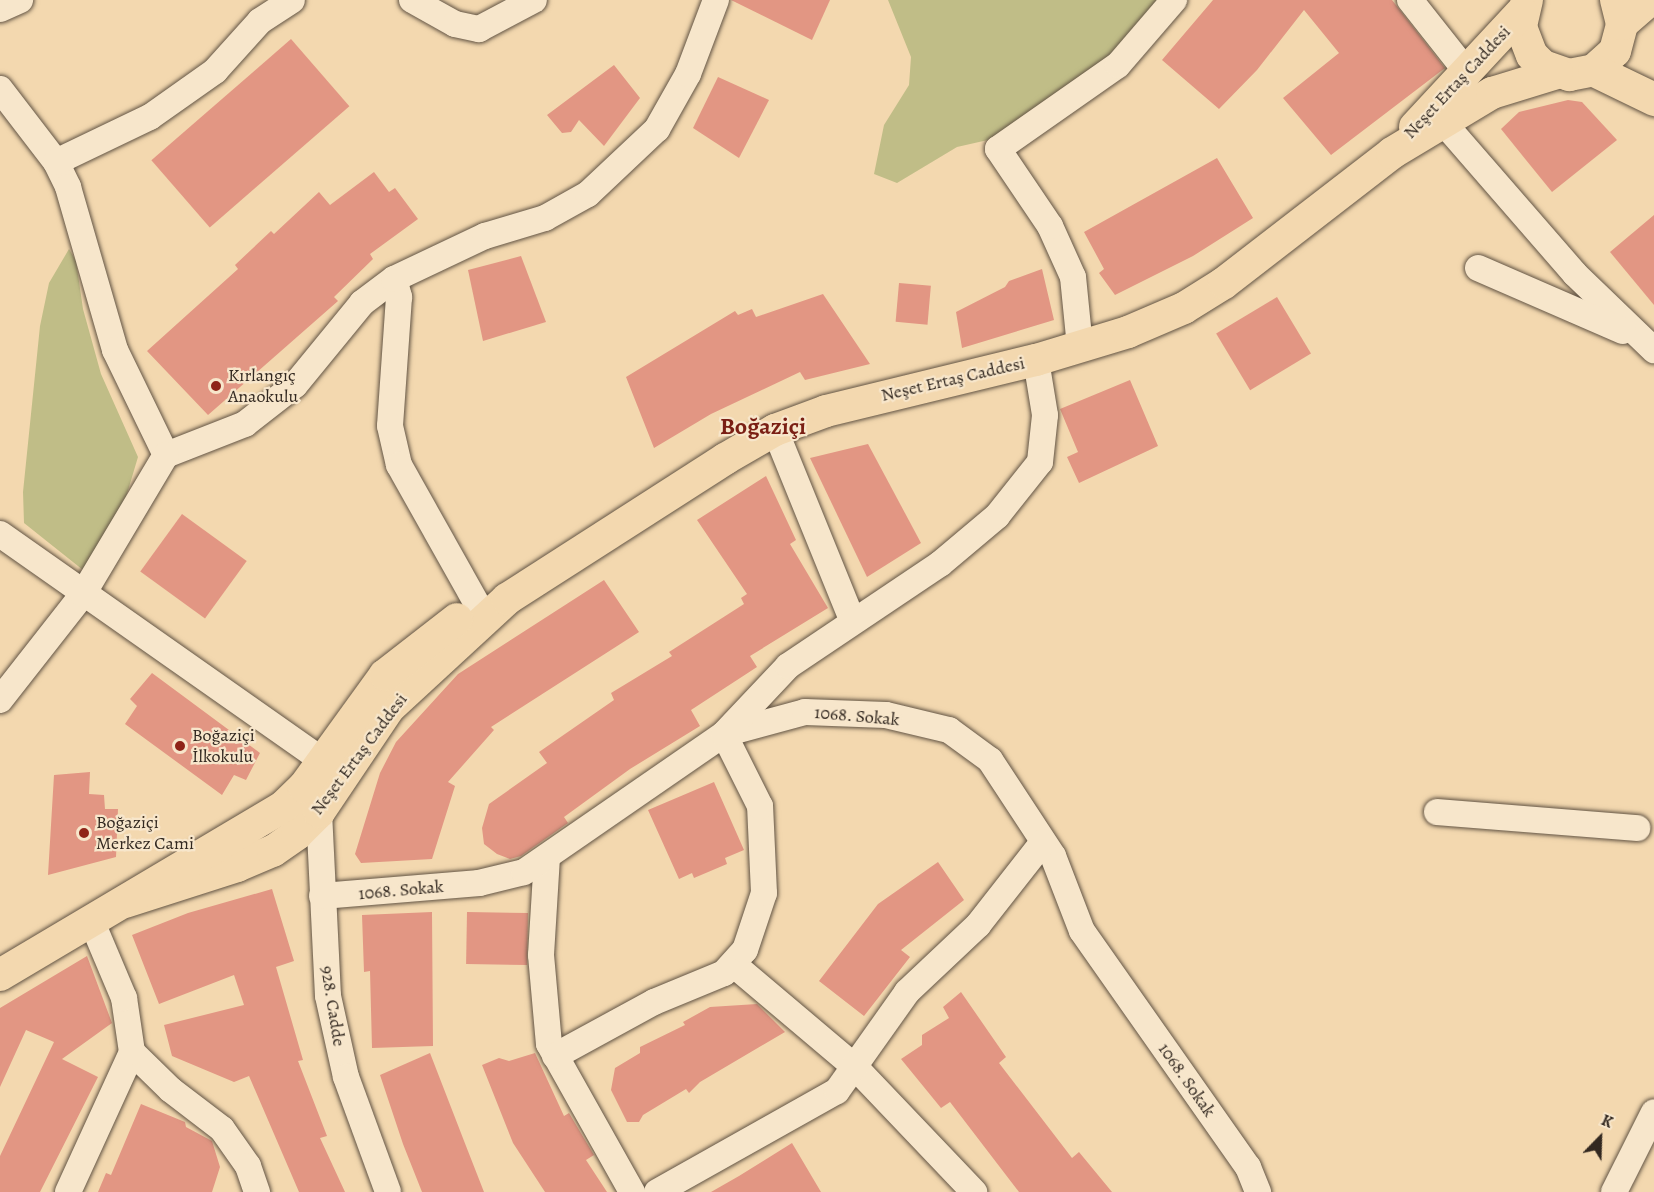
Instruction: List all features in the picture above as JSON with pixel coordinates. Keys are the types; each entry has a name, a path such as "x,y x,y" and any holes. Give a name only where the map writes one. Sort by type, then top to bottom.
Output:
{"highway":[{"path":"1594,70 1654,99"}],"main road":[{"path":"1594,70 1615,51 1619,12 1650,0"},
{"name":"Neşet Ertaş Caddesi","path":"1392,153 1525,6"},
{"path":"1525,6 1524,42 1532,55 1557,73"},
{"name":"Neşet Ertaş Caddesi","path":"0,975 283,807 317,767 385,675 492,601 775,430 876,398 1036,360 1080,347 1165,316 1224,283 1392,153 1492,93 1557,73 1576,74 1594,70"},
{"name":"Neşet Ertaş Caddesi","path":"125,902 273,851 319,812 389,708 492,601"},
{"path":"317,767 319,812"}],"street":[{"path":"0,9 20,0"},
{"path":"56,162 150,117 215,71 260,21 292,0"},
{"path":"412,0 455,24 479,29 534,0"},
{"path":"0,700 83,594 166,455 244,424 295,385 362,303 394,279 485,236 545,218 588,194 657,129 688,74 716,0"},
{"path":"1080,347 1073,278 1050,226 998,149 1118,65 1174,0"},
{"path":"1410,0 1466,71"},
{"path":"0,89 56,162 80,220 115,350 166,455"},
{"path":"1443,122 1575,274 1650,347"},
{"path":"1478,268 1614,326 1650,347"},
{"path":"394,279 399,297 390,426 399,465 492,601"},
{"path":"555,1056 654,1002 724,973 745,950 764,893 760,806 724,734 788,666 852,620 940,564 997,516 1040,462 1045,415 1036,360"},
{"path":"775,430 852,620"},
{"path":"0,534 317,767"},
{"name":"1068. Sokak","path":"322,896 479,883 524,872 724,734 805,712 886,714 949,730 990,760 1044,842 1082,931 1248,1167 1258,1192"},
{"name":"928. Cadde","path":"319,812 328,996 346,1077 388,1192"},
{"path":"1437,812 1637,828"},
{"path":"657,1192 837,1091 907,992 978,925 1044,842"},
{"path":"547,857 541,955 549,1044 632,1192"},
{"path":"68,1192 132,1052 124,998 91,920"},
{"path":"733,964 855,1067 974,1192"},
{"path":"132,1052 171,1090 222,1129 248,1166 257,1192"},
{"path":"1614,1192 1654,1112"}],"shaded area":[{"path":"888,0 1157,0 1122,51 1001,137 957,147 897,183 874,174 884,125 909,85 911,57"},
{"path":"69,249 76,261 83,309 101,374 138,457 120,517 83,570 24,523 23,492 40,326 49,283"}],"building":[{"path":"731,0 830,0 812,40"},
{"path":"1213,0 1392,0 1445,68 1331,155 1283,98 1339,53 1304,10 1257,70 1219,109 1162,60"},
{"path":"291,39 349,106 210,228 151,160"},
{"path":"614,65 640,98 604,146 579,120 571,132 562,133 547,115"},
{"path":"718,77 769,100 739,158 693,128"},
{"path":"1568,100 1582,102 1617,140 1552,192 1501,129 1519,112"},
{"path":"1217,158 1253,218 1193,256 1115,295 1099,273 1104,269 1084,232"},
{"path":"374,172 389,192 395,188 418,219 370,254 373,259 334,297 338,301 208,415 147,351 238,269 235,265 271,231 274,234 319,192 330,205"},
{"path":"1654,215 1654,305 1610,252"},
{"path":"521,256 546,322 483,341 468,270"},
{"path":"1042,269 1054,320 962,348 956,312 1005,287 1009,281"},
{"path":"899,283 931,286 927,325 896,322"},
{"path":"823,294 870,364 805,380 800,372 711,414 654,448 626,377 735,311 738,315 752,309 756,317"},
{"path":"1277,297 1311,354 1250,390 1216,334"},
{"path":"1130,380 1158,446 1079,483 1067,457 1078,452 1060,409"},
{"path":"868,444 921,543 867,577 810,458"},
{"path":"766,476 796,540 790,544 828,608 750,656 757,667 691,710 700,726 630,769 564,817 568,823 521,856 510,859 497,854 484,844 482,828 489,804 547,763 539,752 614,700 611,693 672,656 669,652 744,604 741,598 747,594 697,520"},
{"path":"182,514 247,561 205,618 140,571"},
{"path":"604,580 639,632 491,727 494,730 448,782 455,786 432,859 361,863 355,854 380,773 396,742 458,674"},
{"path":"152,673 260,753 246,780 234,775 222,795 125,724 137,706 130,699"},
{"name":"Boğaziçi Merkez Cami","path":"90,772 89,794 104,795 105,809 118,809 116,857 48,875 54,775"},
{"path":"714,782 744,850 725,858 727,864 694,878 692,873 679,879 648,810"},
{"path":"938,862 964,900 901,950 910,957 864,1016 819,981 878,904"},
{"path":"272,889 294,961 276,967 303,1060 298,1061 327,1136 320,1138 345,1192 299,1192 249,1076 234,1082 172,1056 164,1025 244,1005 234,975 159,1004 132,935 188,913"},
{"path":"432,912 433,1046 372,1048 370,971 364,972 362,915"},
{"path":"467,912 528,913 527,965 466,964"},
{"path":"87,956 112,1023 62,1059 98,1077 40,1192 0,1192 0,1156 54,1042 26,1030 0,1087 0,1008"},
{"path":"961,992 1006,1057 999,1063 1072,1158 1079,1152 1112,1192 1019,1192 950,1102 941,1108 901,1059 922,1045 922,1035 949,1018 943,1007"},
{"path":"757,1004 785,1032 700,1082 689,1093 686,1089 643,1115 639,1122 627,1122 611,1090 615,1068 640,1053 640,1047 685,1025 683,1022 710,1007"},
{"path":"430,1053 484,1192 422,1192 403,1144 380,1075"},
{"path":"535,1053 564,1116 569,1113 594,1155 586,1160 607,1192 545,1192 513,1143 482,1065 499,1058 509,1061"},
{"path":"141,1104 185,1122 186,1127 212,1141 220,1167 212,1192 98,1192 106,1173 111,1175"},
{"path":"792,1143 821,1192 711,1192 739,1176"}],"place":[{"name":"Kırlangıç Anaokulu","path":"216,386"},
{"name":"Boğaziçi İlkokulu","path":"180,746"},
{"name":"Boğaziçi Merkez Cami","path":"84,833"}],"district":[{"name":"Boğaziçi","path":"763,427"}]}
